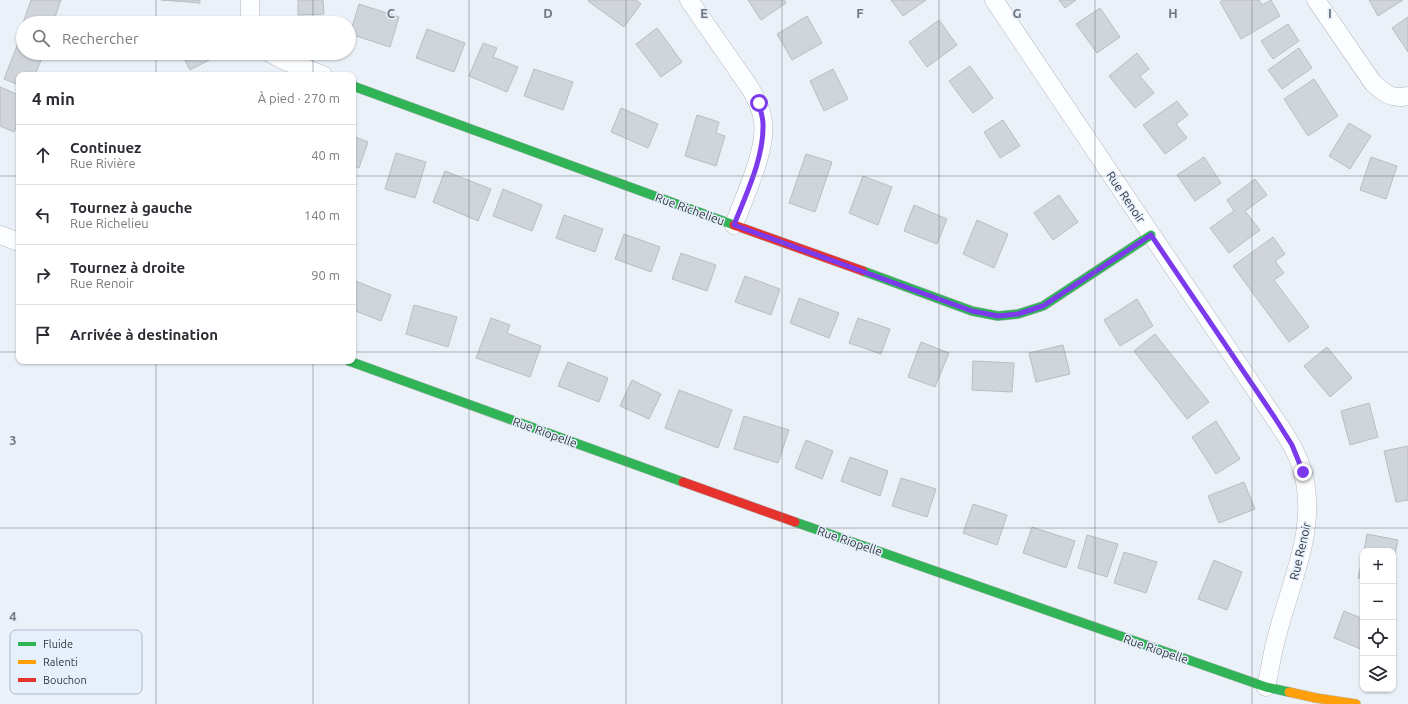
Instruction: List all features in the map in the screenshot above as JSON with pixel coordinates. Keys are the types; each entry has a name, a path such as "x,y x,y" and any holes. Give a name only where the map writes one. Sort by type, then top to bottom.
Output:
{"street":[{"path":"249,16 250,0"},
{"path":"689,0 750,88 759,103 764,122 763,143 758,161 734,225"},
{"name":"Rue Renoir","path":"994,0 1288,438 1303,472 1308,498 1308,521 1303,548 1277,636 1266,687"},
{"path":"1316,0 1373,83 1386,94 1401,98 1408,96"},
{"path":"283,60 315,72"},
{"name":"Rue Richelieu","path":"356,87 972,311 998,316 1018,314 1043,306 1151,235"},
{"path":"0,235 16,241"},
{"name":"Rue Riopelle","path":"356,364 761,510 1266,687 1316,698 1356,704"}],"building":[{"path":"31,0 61,0 55,16 25,16"},
{"path":"161,0 200,0 200,3"},
{"path":"298,0 323,0 324,14 298,15"},
{"path":"636,0 641,4 624,27 588,1"},
{"path":"748,0 784,0 786,3 761,20"},
{"path":"891,0 926,0 903,16"},
{"path":"1059,0 1076,0 1065,8"},
{"path":"1223,0 1259,0 1262,5 1271,0 1280,16 1241,39 1220,2"},
{"path":"1369,0 1403,0 1378,16"},
{"path":"359,4 399,17 390,47 356,36 355,16"},
{"path":"1100,8 1120,37 1097,53 1076,24"},
{"path":"807,16 822,43 792,60 777,34"},
{"path":"1408,17 1408,52 1392,28"},
{"path":"939,20 957,45 927,67 909,42"},
{"path":"1288,24 1299,41 1273,59 1261,41"},
{"path":"657,28 682,62 661,77 636,44"},
{"path":"427,29 465,43 454,72 416,58"},
{"path":"483,43 497,48 493,57 518,67 507,92 469,76"},
{"path":"16,48 16,60 41,60 36,72 16,72 16,84 4,79"},
{"path":"1299,48 1312,68 1282,89 1268,70"},
{"path":"1137,53 1149,69 1140,76 1154,93 1135,108 1109,76"},
{"path":"185,60 209,60 190,70"},
{"path":"970,66 993,98 973,113 949,81"},
{"path":"534,69 573,82 563,110 524,96"},
{"path":"833,69 848,99 824,111 810,81"},
{"path":"1314,79 1338,116 1308,136 1284,99"},
{"path":"0,87 16,94 16,127 14,132 0,126"},
{"path":"1177,101 1188,115 1176,124 1187,138 1165,154 1143,125"},
{"path":"621,108 658,124 648,148 611,132"},
{"path":"697,115 719,122 716,133 725,136 716,166 685,156"},
{"path":"1003,120 1020,146 1000,158 984,132"},
{"path":"1349,123 1371,136 1350,169 1329,156"},
{"path":"356,137 368,142 359,168 356,167"},
{"path":"396,153 426,162 415,198 385,189"},
{"path":"806,154 832,162 815,212 789,203"},
{"path":"1204,157 1221,183 1195,201 1177,175"},
{"path":"1371,157 1397,166 1386,199 1360,190"},
{"path":"445,171 491,189 478,221 433,202"},
{"path":"863,176 892,187 878,225 849,213"},
{"path":"1255,179 1267,195 1245,211 1260,230 1229,253 1210,228 1234,211 1227,200"},
{"path":"503,189 542,205 532,231 493,216"},
{"path":"1059,195 1078,222 1053,240 1034,213"},
{"path":"914,205 947,219 937,244 904,231"},
{"path":"564,215 603,229 595,252 556,238"},
{"path":"977,220 1008,234 994,268 963,254"},
{"path":"624,234 660,247 651,272 615,259"},
{"path":"1273,237 1285,254 1275,261 1284,273 1274,280 1309,327 1289,342 1233,266"},
{"path":"681,253 716,265 707,291 672,279"},
{"path":"745,276 780,289 771,315 735,302"},
{"path":"356,281 391,295 381,321 356,311"},
{"path":"799,298 839,313 829,338 790,323"},
{"path":"1137,299 1153,326 1120,346 1104,320"},
{"path":"414,305 457,317 448,347 406,334"},
{"path":"491,318 510,325 507,333 541,346 530,377 476,358"},
{"path":"858,318 890,329 881,354 849,343"},
{"path":"1155,334 1209,402 1187,419 1134,351"},
{"path":"921,342 949,353 935,387 908,377"},
{"path":"1063,345 1070,374 1036,382 1029,353"},
{"path":"1327,347 1352,378 1330,397 1304,366"},
{"path":"973,361 1014,363 1012,392 972,390"},
{"path":"568,362 608,378 599,402 558,386"},
{"path":"632,380 661,394 649,419 620,406"},
{"path":"679,390 732,410 718,448 665,428"},
{"path":"1369,403 1378,437 1350,445 1341,411"},
{"path":"744,416 789,430 778,463 734,449"},
{"path":"1216,421 1240,459 1216,474 1192,437"},
{"path":"806,440 833,451 822,479 795,468"},
{"path":"1408,446 1408,500 1396,502 1384,451"},
{"path":"850,457 888,471 880,496 841,481"},
{"path":"901,478 936,489 927,517 892,506"},
{"path":"1244,482 1255,509 1219,523 1208,496"},
{"path":"973,504 1007,515 997,545 963,533"},
{"path":"1032,527 1075,541 1066,568 1023,553"},
{"path":"1367,534 1398,540 1396,550 1396,548 1365,548"},
{"path":"1087,535 1118,544 1107,577 1078,568"},
{"path":"1124,552 1157,562 1146,593 1114,583"},
{"path":"1214,560 1242,572 1227,610 1198,599"},
{"path":"1344,611 1360,618 1360,649 1334,638"}],"traffic: fast":[{"path":"356,87 734,225"},
{"path":"863,271 972,311 998,316 1018,314 1043,306 1151,235"},
{"path":"356,364 683,482"},
{"path":"795,522 1266,687 1289,692"}],"traffic: slow":[{"path":"1289,692 1356,704"}],"traffic: jam":[{"path":"734,225 863,271"},
{"path":"683,482 795,522"}],"route":[{"path":"759,103 764,122 763,143 758,161 734,225 972,311 998,316 1018,314 1043,306 1151,235 1275,418 1292,445 1303,472"}]}
